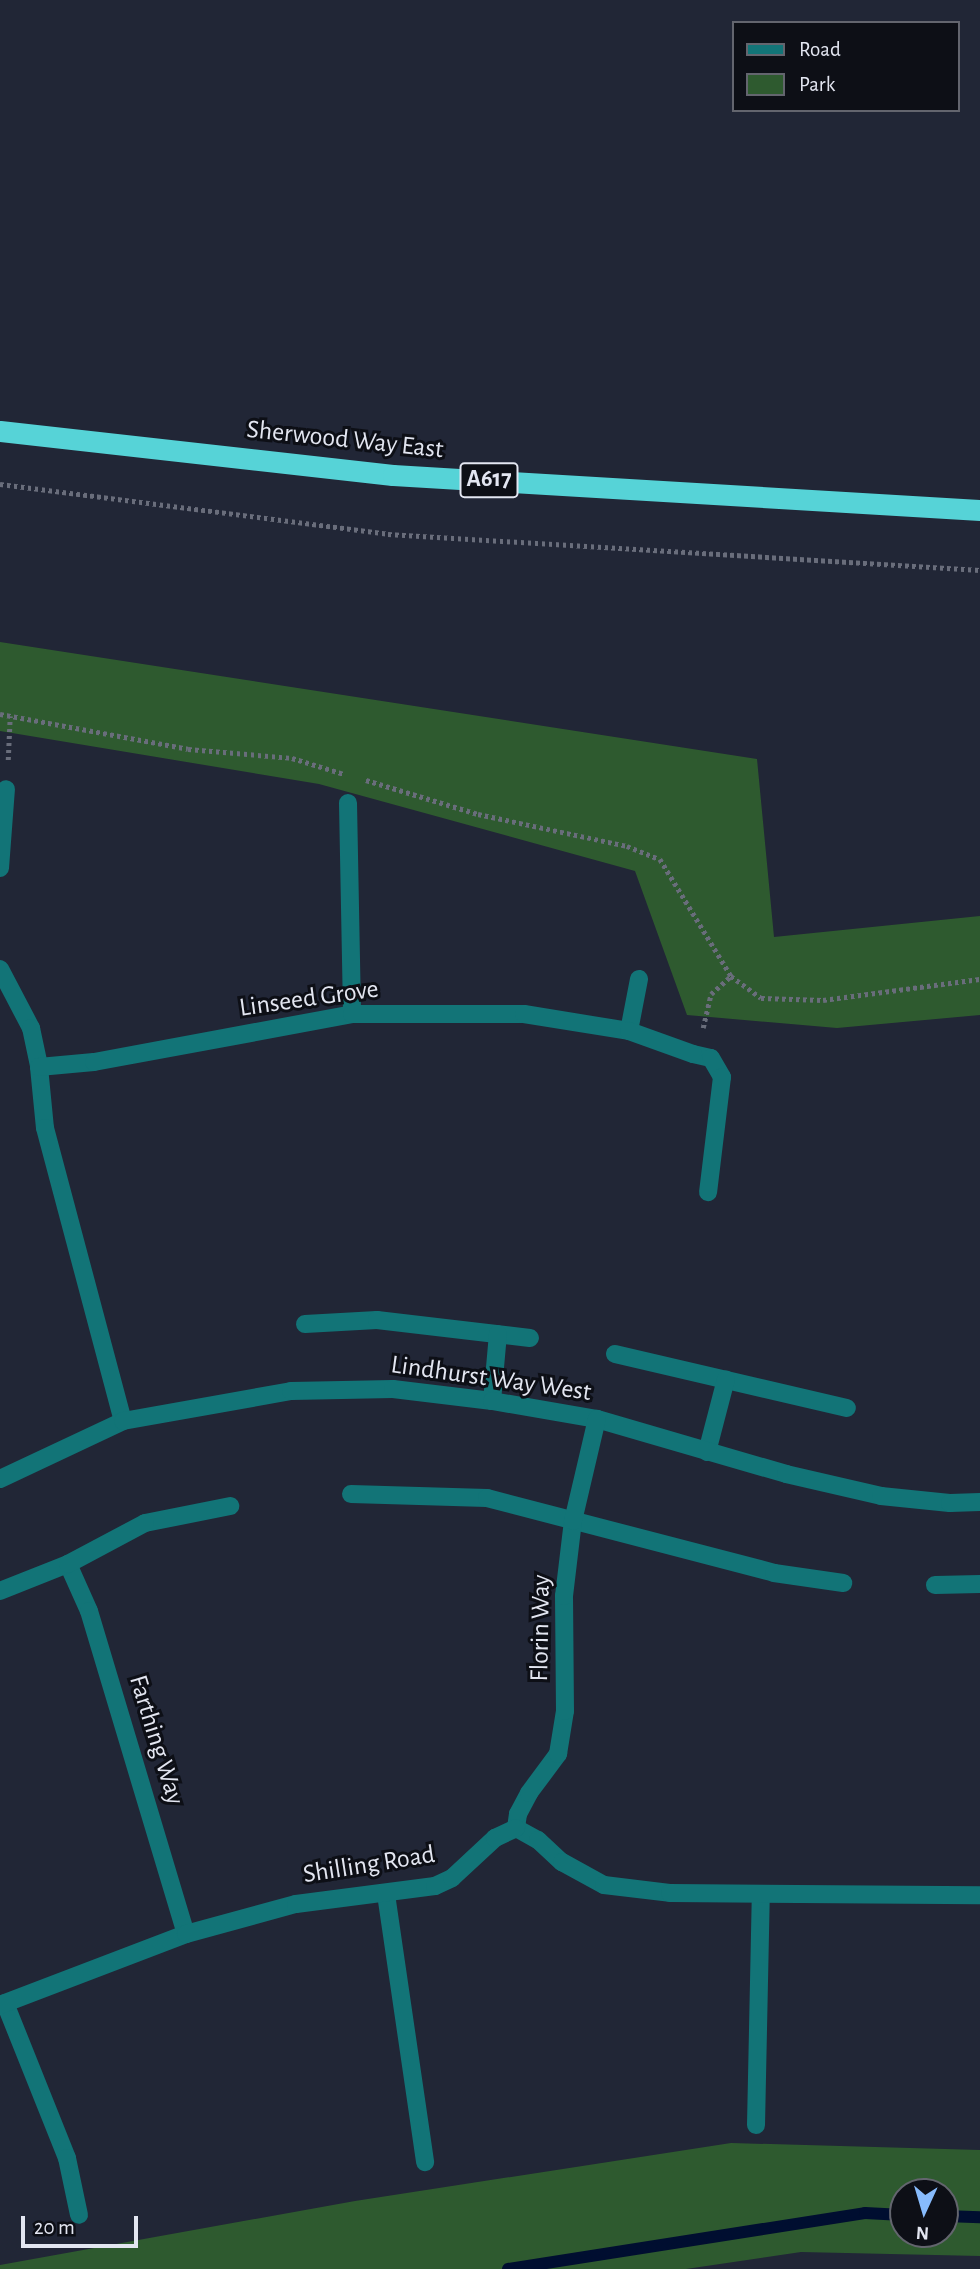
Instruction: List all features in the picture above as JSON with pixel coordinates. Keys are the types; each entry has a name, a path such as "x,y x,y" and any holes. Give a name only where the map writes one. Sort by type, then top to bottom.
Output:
{"highway":[{"name":"Sherwood Way East","path":"0,431 393,475 980,510"}],"street":[{"path":"0,868 6,789"},
{"path":"348,803 352,1014"},
{"path":"0,969 31,1028 39,1067 45,1128 123,1421"},
{"path":"629,1031 639,979"},
{"name":"Linseed Grove","path":"39,1067 94,1062 352,1014 523,1014 629,1031 712,1058 722,1077 708,1192"},
{"path":"305,1324 377,1321 530,1338"},
{"path":"492,1401 498,1334"},
{"path":"615,1354 848,1408"},
{"path":"707,1452 726,1379"},
{"name":"Lindhurst Way West","path":"0,1479 123,1421 291,1391 393,1389 492,1401 597,1419 707,1452 881,1496 980,1502"},
{"name":"Florin Way","path":"516,1828 518,1814 558,1754 560,1744 565,1711 564,1596 573,1521 597,1419"},
{"path":"351,1494 487,1498 774,1573 844,1583"},
{"path":"0,1591 68,1564 145,1523 230,1506"},
{"name":"Farthing Way","path":"68,1564 89,1611 186,1934"},
{"path":"935,1585 980,1584"},
{"path":"516,1828 538,1840 562,1862 604,1885 670,1893 980,1895"},
{"name":"Shilling Road","path":"3,2004 186,1934 296,1904 435,1886 453,1878 495,1838 516,1828"},
{"path":"386,1894 425,2162"},
{"path":"756,2125 761,1895"},
{"path":"3,2004 66,2158 79,2215"}],"path":[{"path":"0,484 388,534 980,570"},
{"path":"0,714 188,749 292,758 478,814 627,846 660,859 731,976 761,998 823,1000 980,979"},
{"path":"6,789 10,716"},
{"path":"693,1054 701,1040 711,994 731,976"}],"green space":[{"path":"0,642 757,759 774,937 980,916 980,1015 837,1028 687,1015 635,871 319,784 0,731"},
{"path":"731,2143 980,2150 980,2256 801,2252 686,2269 0,2269 0,2265 355,2201"}],"waterway":[{"path":"508,2269 865,2213 889,2214"},
{"path":"959,2216 980,2217"}]}
